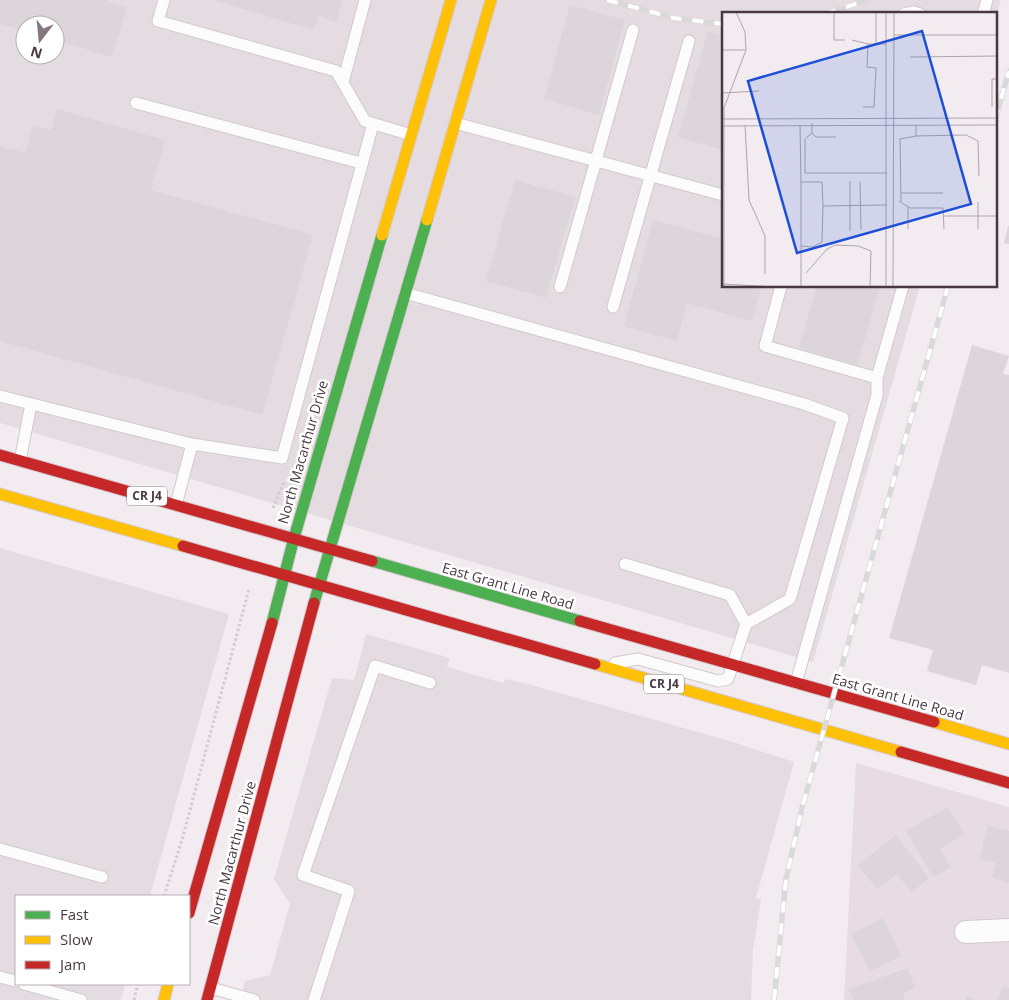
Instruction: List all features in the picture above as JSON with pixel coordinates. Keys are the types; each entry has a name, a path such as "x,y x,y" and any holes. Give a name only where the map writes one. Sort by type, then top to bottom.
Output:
{"main road":[{"name":"North Macarthur Drive","path":"190,909 262,657 283,575 451,0"},
{"path":"455,123 491,0"},
{"name":"North Macarthur Drive","path":"207,1000 319,585 455,123"},
{"name":"East Grant Line Road","path":"0,455 1009,744"},
{"name":"CR J4","path":"0,494 1009,783"},
{"path":"164,1000 168,985"}],"street":[{"path":"966,932 1009,930"}],"lane":[{"path":"164,0 158,21 336,70 365,122 411,135"},
{"path":"343,82 365,0"},
{"path":"983,12 987,0"},
{"path":"560,287 598,161 633,30"},
{"path":"613,307 689,41"},
{"path":"136,103 361,163"},
{"path":"455,123 722,195"},
{"path":"0,396 192,444 282,458 373,124"},
{"path":"780,288 765,346 876,378"},
{"path":"796,683 877,395 876,378 902,288"},
{"path":"405,292 804,404 843,418 790,600 746,624 728,679 718,681 638,659 603,666"},
{"path":"20,461 31,404"},
{"path":"176,505 192,444"},
{"path":"625,564 730,595 746,624"},
{"path":"314,1000 349,891 303,874 375,666 430,683"},
{"path":"0,849 102,877"},
{"path":"0,977 15,982"},
{"path":"28,985 81,1000"},
{"path":"211,988 254,1000"}],"path":[{"path":"267,530 278,494 289,472 282,458"},
{"path":"164,895 182,840 256,567"},
{"path":"134,1000 138,985"}],"shaded area":[{"path":"0,0 1001,0 996,17 996,12 722,12 722,288 919,288 813,662 0,423"},
{"path":"0,548 229,614 150,895 15,895 15,985 125,985 121,1000 0,1000"},
{"path":"366,634 450,658 447,667 503,683 505,679 524,683 730,741 794,762 756,898 761,900 753,950 751,999 753,1000 240,1000 245,981 270,975 290,904 274,879 332,678 354,680"},
{"path":"856,763 1009,807 1009,1000 844,1000"}],"building":[{"path":"0,0 105,0 127,7 112,57 65,43 65,15 15,15 15,28 0,24"},
{"path":"213,0 342,0 336,22 318,16 314,30"},
{"path":"570,5 625,20 599,115 544,99"},
{"path":"708,31 722,36 722,150 678,137"},
{"path":"57,109 165,140 151,190 313,235 262,415 0,341 0,146 25,153 33,126 51,130"},
{"path":"515,180 575,197 546,298 486,281"},
{"path":"653,220 722,239 722,288 761,288 752,321 687,303 677,341 624,326"},
{"path":"1009,226 1009,244 1004,243"},
{"path":"816,288 879,288 857,365 799,348"},
{"path":"972,345 1009,356 1003,374 1009,375 1009,673 982,665 976,685 927,671 933,650 889,638"},
{"path":"948,807 964,834 940,849 951,867 933,877 906,831"},
{"path":"988,826 1009,831 1009,883 992,878 996,863 979,859"},
{"path":"896,835 929,878 912,892 897,874 877,889 858,865"},
{"path":"883,918 901,956 870,971 851,934"},
{"path":"908,968 915,988 903,993 905,1000 853,1000 849,989"},
{"path":"1002,986 1009,988 1009,1000 998,1000"},
{"path":"966,996 978,1000 965,1000"}],"railway":[{"path":"607,0 674,18 722,24"},
{"path":"831,12 867,0"},
{"path":"996,116 1009,71"},
{"path":"774,1000 786,879 802,808 947,288"}],"traffic: fast":[{"path":"314,603 427,220"},
{"path":"272,623 294,538 382,235"},
{"path":"372,561 580,621"}],"traffic: slow":[{"path":"382,235 451,0"},
{"path":"427,220 491,0"},
{"path":"0,494 183,546"},
{"path":"595,664 901,752"},
{"path":"934,722 1009,744"},
{"path":"164,1000 168,985"}],"traffic: jam":[{"path":"0,455 372,561"},
{"path":"183,546 595,664"},
{"path":"207,1000 314,603"},
{"path":"580,621 934,722"},
{"path":"190,910 272,623"},
{"path":"901,752 1009,783"}]}
